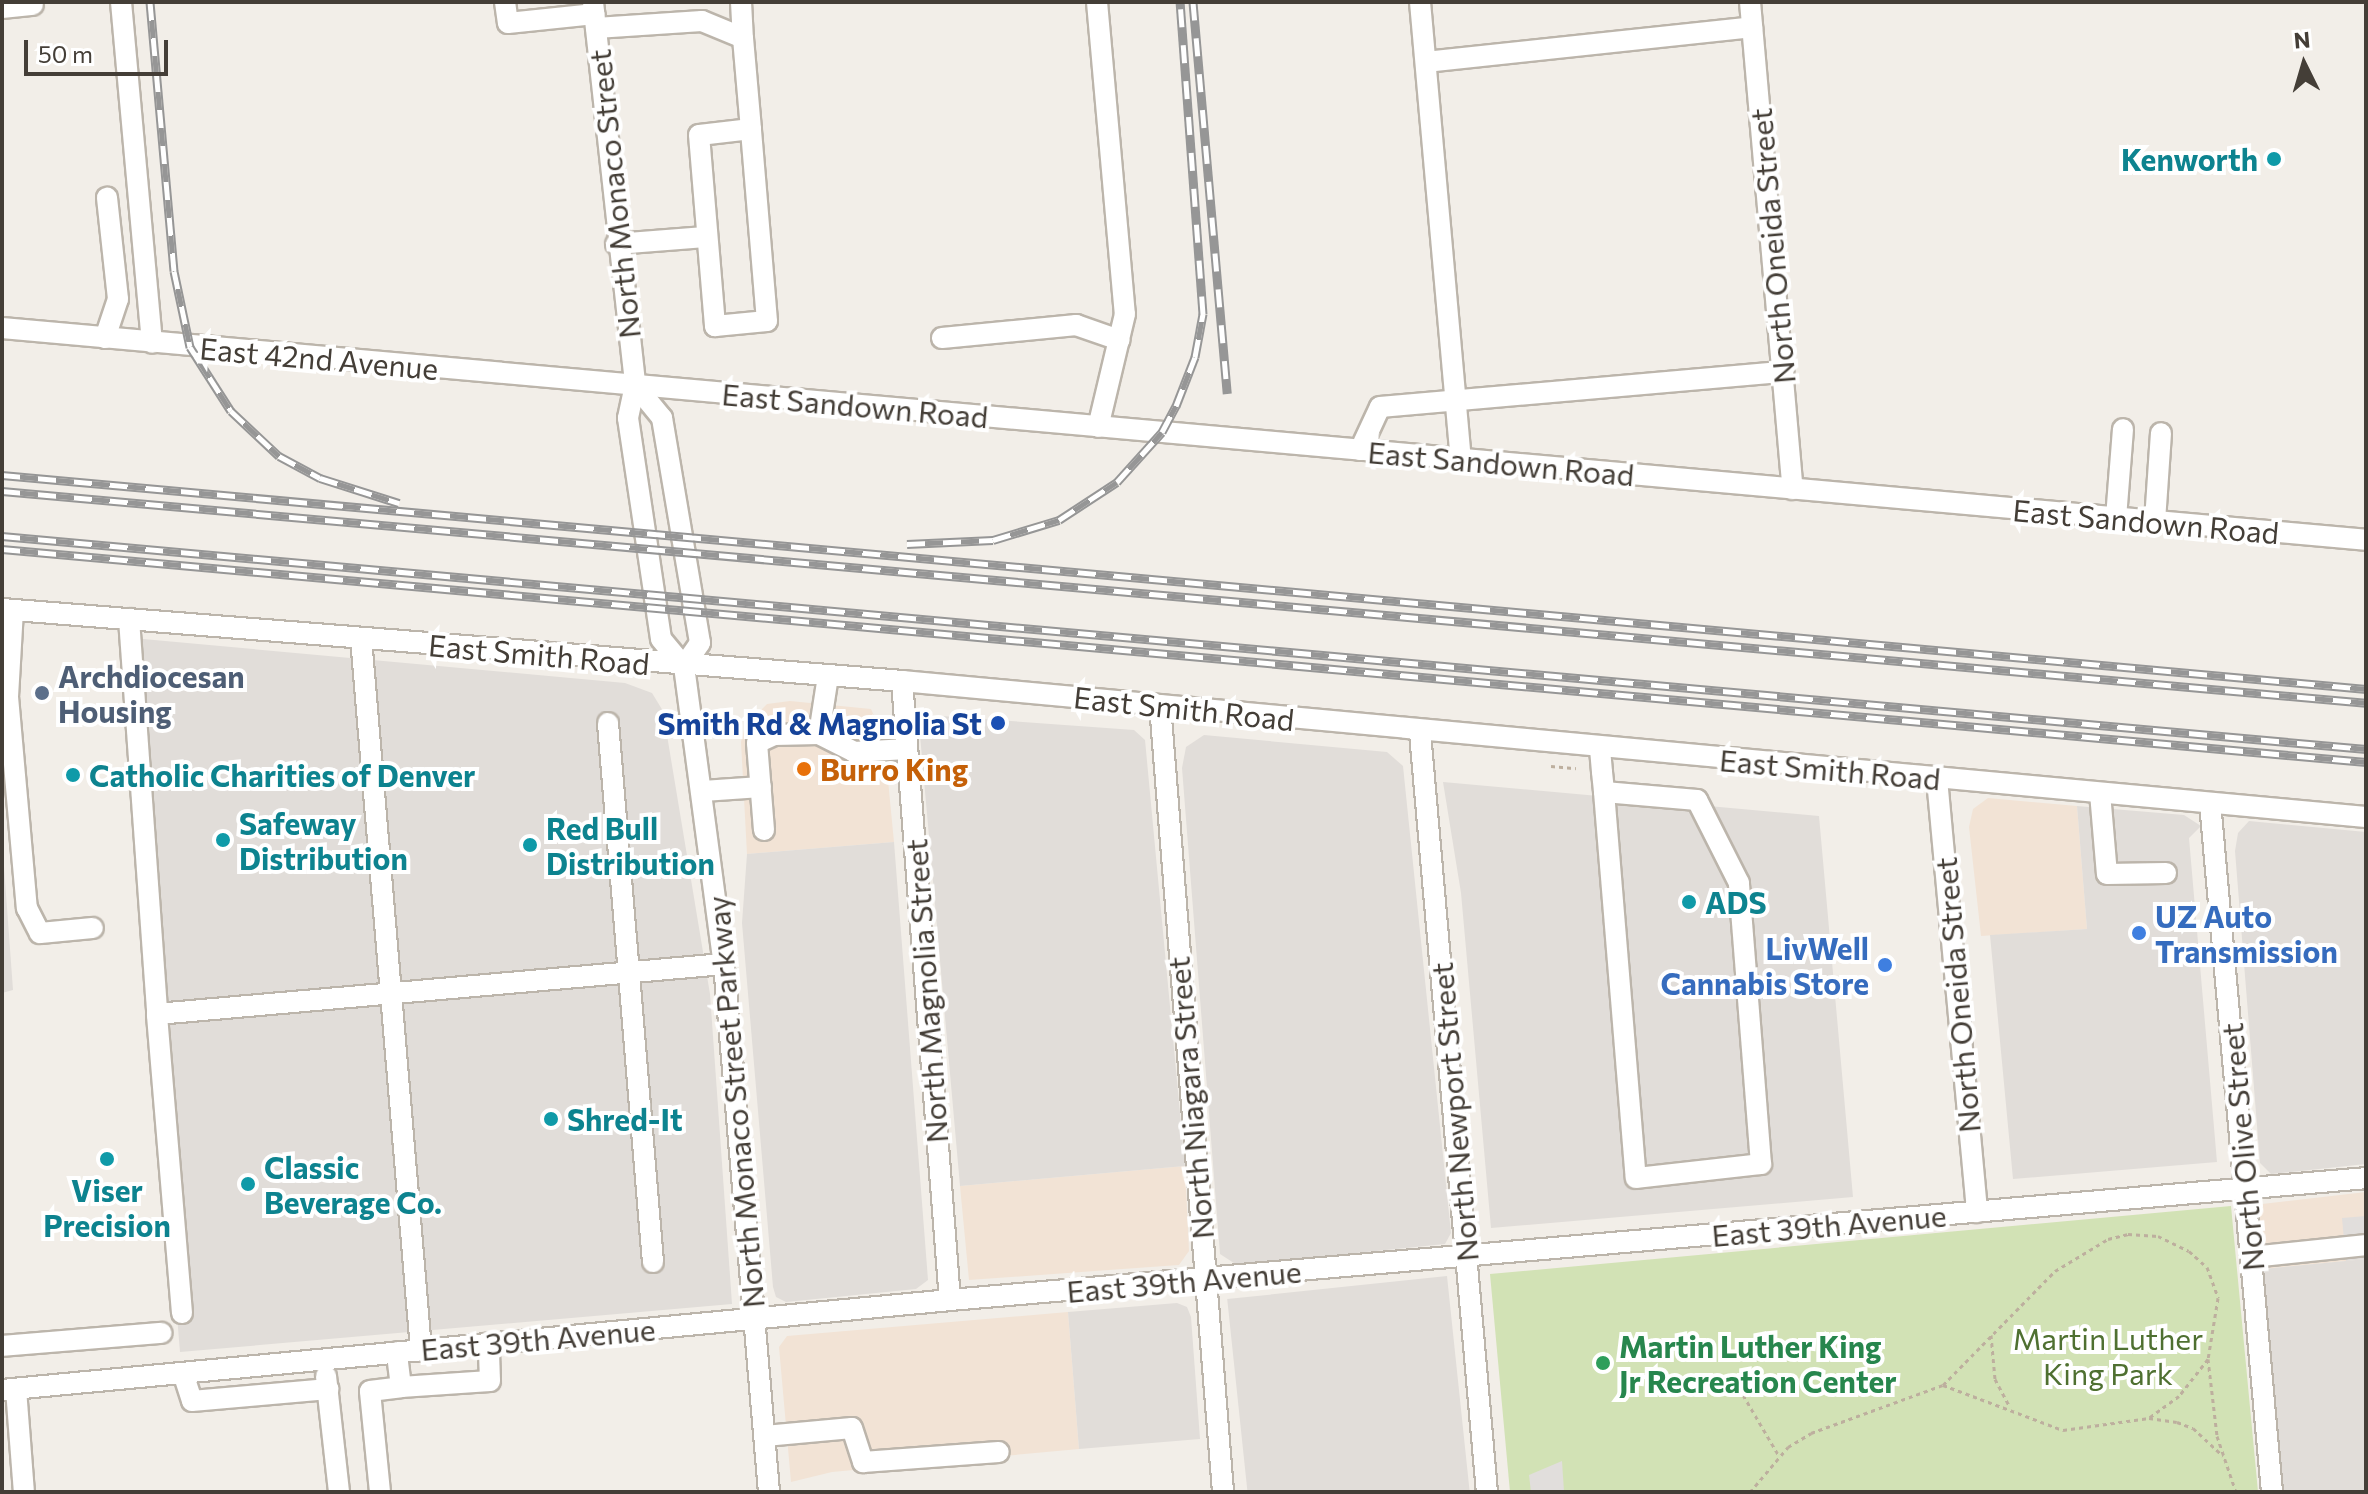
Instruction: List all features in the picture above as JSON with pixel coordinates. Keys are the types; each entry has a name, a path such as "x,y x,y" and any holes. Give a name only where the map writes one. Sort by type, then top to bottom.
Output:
{"street":[{"path":"121,2 152,343"},
{"path":"505,2 508,23 595,15 701,12 743,38"},
{"path":"741,2 767,321 715,326 705,237 699,135 751,129"},
{"path":"1097,2 1125,314 1098,427"},
{"path":"1420,2 1454,400 1461,422 1461,459"},
{"name":"North Oneida Street","path":"1750,2 1793,489"},
{"path":"2,8 33,5"},
{"name":"North Monaco Street","path":"595,15 616,244 635,385 628,418 661,639 684,666"},
{"path":"1426,62 1752,27"},
{"path":"105,338 118,299 107,198"},
{"path":"616,244 705,237"},
{"path":"942,338 1076,325 1119,340"},
{"name":"East 42nd Avenue","path":"2,328 635,385"},
{"path":"1360,450 1380,407 1783,372"},
{"path":"635,385 662,418 700,643 684,666"},
{"name":"East Sandown Road","path":"635,385 2366,540"},
{"path":"2116,518 2123,429"},
{"path":"2155,521 2161,433"},
{"path":"8,609 8,697 27,908 40,933 93,928"},
{"name":"East Smith Road","path":"8,609 684,666 902,681 1420,733 2366,817"},
{"path":"129,619 182,1313"},
{"path":"361,638 421,1350"},
{"name":"North Monaco Street Parkway","path":"684,666 724,964 769,1492"},
{"path":"819,734 828,676"},
{"name":"North Magnolia Street","path":"902,681 950,1300"},
{"name":"North Niagara Street","path":"1160,705 1223,1492"},
{"path":"608,723 653,1262"},
{"name":"North Newport Street","path":"1420,733 1487,1492"},
{"path":"764,830 757,743 774,735 819,734 854,752 907,749"},
{"path":"1600,749 1636,1178 1761,1164 1739,883 1697,800 1604,792"},
{"name":"North Oneida Street","path":"1937,779 1977,1212"},
{"path":"703,791 761,787"},
{"path":"2100,793 2107,874 2166,873"},
{"name":"North Olive Street","path":"2210,803 2272,1492"},
{"path":"157,1014 724,964"},
{"name":"East 39th Avenue","path":"9,1390 950,1300 2366,1178"},
{"path":"2252,1257 2366,1245"},
{"path":"2,1346 161,1333"},
{"path":"380,1492 370,1391 490,1381 489,1343"},
{"path":"397,1352 401,1387"},
{"path":"325,1360 339,1492"},
{"path":"183,1373 192,1401 328,1389"},
{"path":"9,1390 24,1492"},
{"path":"765,1436 852,1428 863,1462 999,1452"}],"path":[{"path":"1551,766 1576,768"},
{"path":"1750,1492 1779,1456 1811,1433 1943,1385 2055,1271 2108,1239 2143,1233 2189,1251 2216,1282 2218,1316 2208,1359 2223,1456 2236,1492"},
{"path":"1991,1335 1995,1379 2011,1408"},
{"path":"2149,1418 2179,1396 2208,1359"},
{"path":"1943,1385 2011,1408 2029,1421 2063,1430 2149,1418 2193,1428 2223,1456"},
{"path":"1739,1388 1779,1456"}],"shaded area":[{"path":"121,637 625,683 652,693 663,711 710,994 732,1304 180,1352"},
{"path":"790,701 871,709 884,739 894,842 747,854 741,742 745,726 767,704"},
{"path":"941,716 1134,730 1145,740 1185,1166 960,1186 920,735 924,725"},
{"path":"1204,735 1387,752 1403,766 1451,1233 1445,1244 1237,1265 1220,1254 1182,768 1186,747"},
{"path":"1443,782 1819,816 1853,1197 1491,1228 1461,893"},
{"path":"1988,798 2077,806 2087,929 1981,936 1969,827 1973,809"},
{"path":"2077,806 2184,815 2201,826 2189,838 2217,1162 2013,1179 1990,935 2087,929"},
{"path":"2249,821 2366,832 2366,1164 2271,1174 2260,1163 2235,851 2238,833"},
{"path":"2,839 13,990 2,993"},
{"path":"894,842 928,1280 916,1289 786,1302 776,1297 773,1287 742,923 747,854"},
{"path":"1185,1166 1189,1251 1179,1265 969,1280 960,1186"},
{"path":"2366,1192 2366,1259 2263,1269 2258,1219 2262,1204"},
{"path":"2366,1216 2366,1259 2346,1261 2342,1218"},
{"path":"2366,1259 2366,1492 2281,1492 2263,1269"},
{"path":"1447,1276 1470,1492 1247,1492 1227,1299"},
{"path":"1177,1303 1187,1307 1191,1317 1200,1439 1079,1449 1068,1312"},
{"path":"1068,1312 1079,1449 832,1472 791,1482 779,1347 787,1336"},
{"path":"1562,1461 1564,1492 1531,1492 1529,1475"}],"green space":[{"name":"Martin Luther King Park","path":"2231,1206 2258,1492 1510,1492 1490,1274"}],"railway":[{"path":"150,2 174,271 190,347 231,411 279,456 320,478 399,503"},
{"path":"907,544 993,540 1059,520 1117,482 1162,432 1176,406 1195,357 1203,314 1180,2"},
{"path":"1193,2 1227,394"},
{"path":"2,475 2366,689"},
{"path":"2,491 2366,703"},
{"path":"2,536 2366,749"},
{"path":"2,549 2366,762"}],"place":[{"name":"Kenworth","path":"2274,159"},
{"name":"Archdiocesan Housing","path":"42,693"},
{"name":"Smith Rd & Magnolia St","path":"998,723"},
{"name":"Burro King","path":"804,769"},
{"name":"Catholic Charities of Denver","path":"73,775"},
{"name":"Safeway Distribution","path":"223,840"},
{"name":"Red Bull Distribution","path":"530,845"},
{"name":"ADS","path":"1689,902"},
{"name":"UZ Auto Transmission","path":"2139,933"},
{"name":"LivWell Cannabis Store","path":"1885,965"},
{"name":"Shred-It","path":"551,1119"},
{"name":"Viser Precision","path":"107,1159"},
{"name":"Classic Beverage Co.","path":"248,1184"},
{"name":"Martin Luther King Jr Recreation Center","path":"1603,1363"}]}
